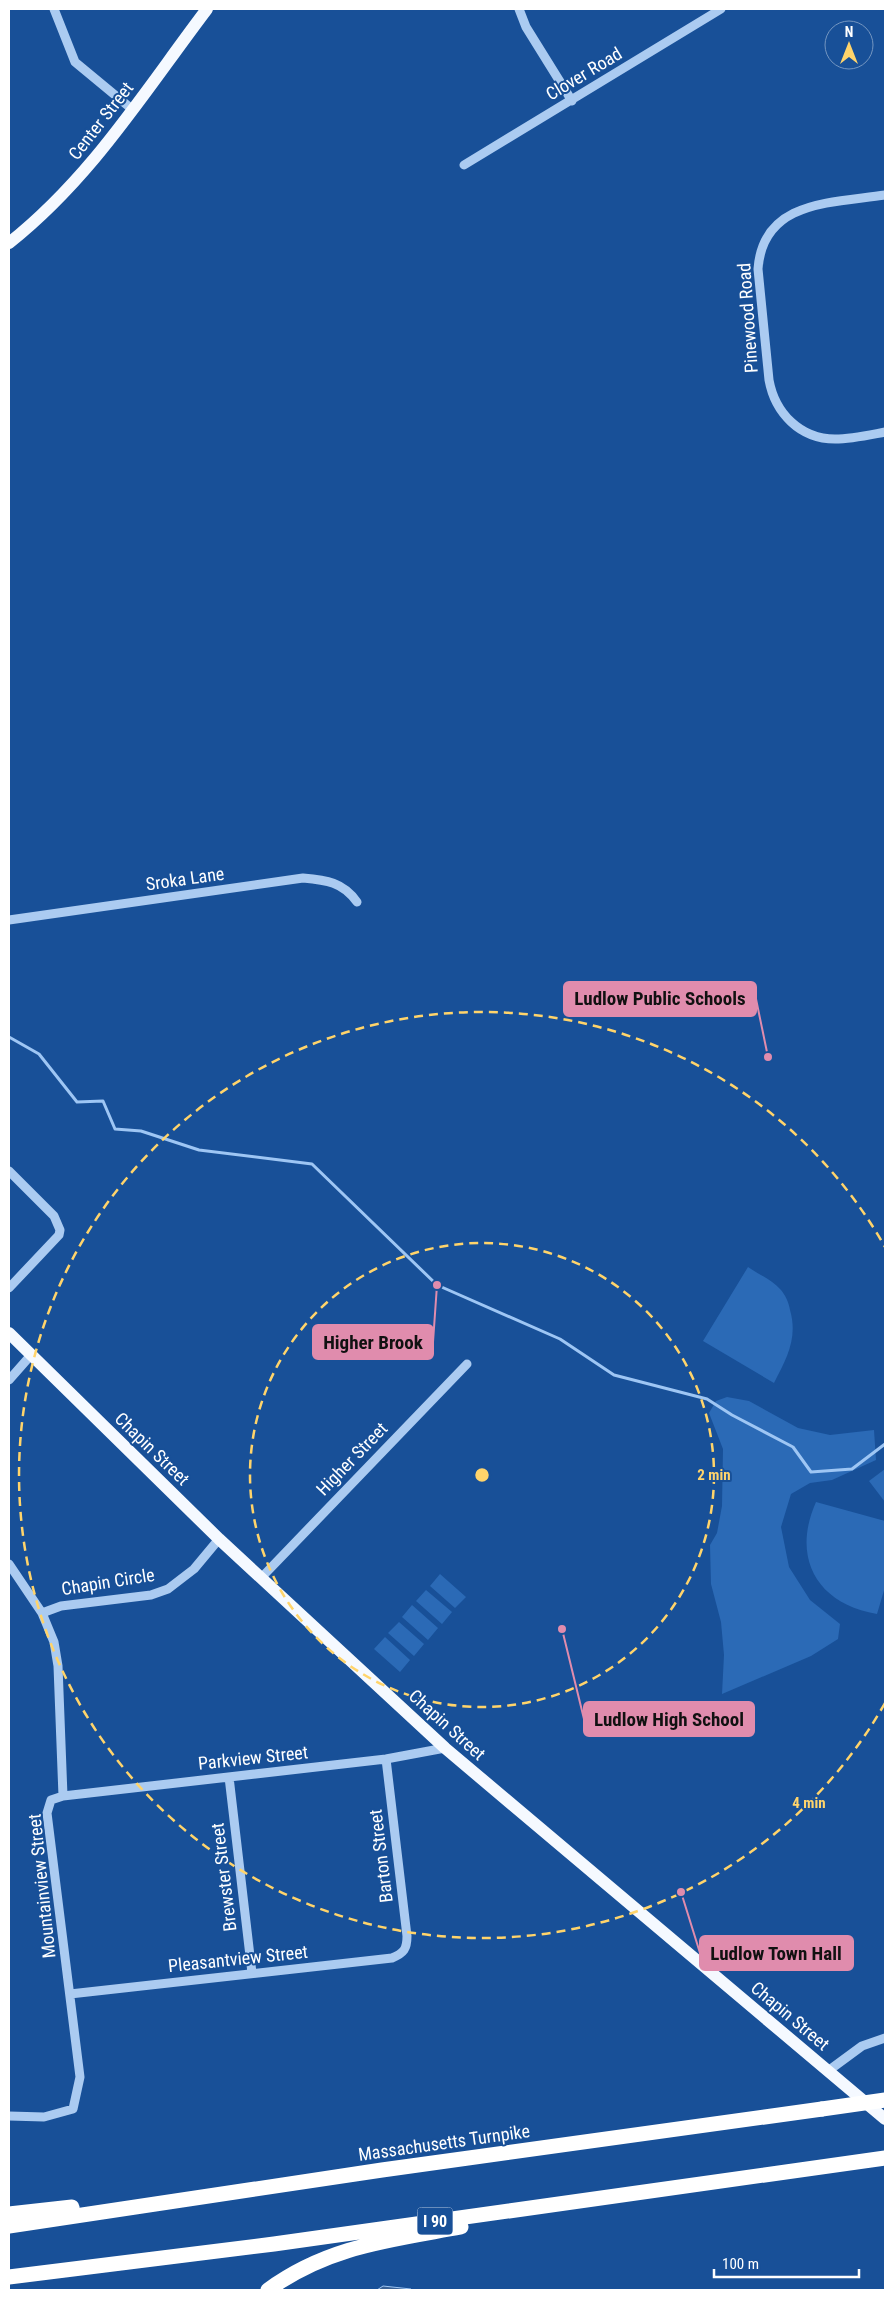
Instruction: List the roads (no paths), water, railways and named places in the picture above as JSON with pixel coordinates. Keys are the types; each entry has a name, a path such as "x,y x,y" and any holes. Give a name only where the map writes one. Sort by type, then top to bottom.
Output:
{"highway":[{"name":"Massachusetts Turnpike","path":"9,2226 382,2170 885,2100"},
{"name":"I 90","path":"9,2277 274,2244 885,2158"},
{"path":"268,2290 304,2267 332,2254 356,2247 639,2193"},
{"path":"9,2214 226,2194"}],"main road":[{"name":"Center Street","path":"9,242 57,200 96,159 207,9"},
{"name":"Chapin Street","path":"9,1333 219,1539 445,1748 885,2119"}],"street":[{"path":"54,9 75,62 133,110"},
{"path":"519,9 526,27 572,101"},
{"name":"Clover Road","path":"464,165 572,101 720,9"},
{"name":"Pinewood Road","path":"885,195 811,207 791,214 777,224 767,237 760,253 758,269 769,380 773,397 782,412 794,425 818,437 836,439 885,432"},
{"name":"Sroka Lane","path":"9,920 303,878 337,883 350,891 357,902"},
{"path":"9,1171 54,1216 60,1227 59,1235 9,1288"},
{"path":"9,1380 30,1355"},
{"name":"Higher Street","path":"261,1578 467,1364"},
{"name":"Chapin Circle","path":"9,1564 42,1614 61,1606 151,1595 168,1588 194,1569 219,1539"},
{"name":"Mountainview Street","path":"9,2116 44,2117 73,2109 78,2094 80,2075 47,1813 52,1800 63,1796 58,1666 54,1642 42,1614"},
{"name":"Parkview Street","path":"63,1796 386,1759 445,1748"},
{"name":"Barton Street","path":"386,1759 407,1936 406,1948"},
{"name":"Brewster Street","path":"229,1777 252,1973"},
{"name":"Pleasantview Street","path":"70,1994 392,1958 406,1948"},
{"path":"828,2071 862,2046 885,2038"}],"waterway":[{"path":"9,1037 39,1054 77,1102 103,1101 115,1129 141,1131 199,1150 312,1164 437,1285 560,1339 614,1375 707,1399 732,1415 793,1447 811,1472 852,1469 885,1444"}],"place":[{"name":"Ludlow Public Schools","path":"768,1057"},
{"name":"Higher Brook","path":"437,1285"},
{"name":"Ludlow High School","path":"562,1629"},
{"name":"Ludlow Town Hall","path":"681,1892"}]}
